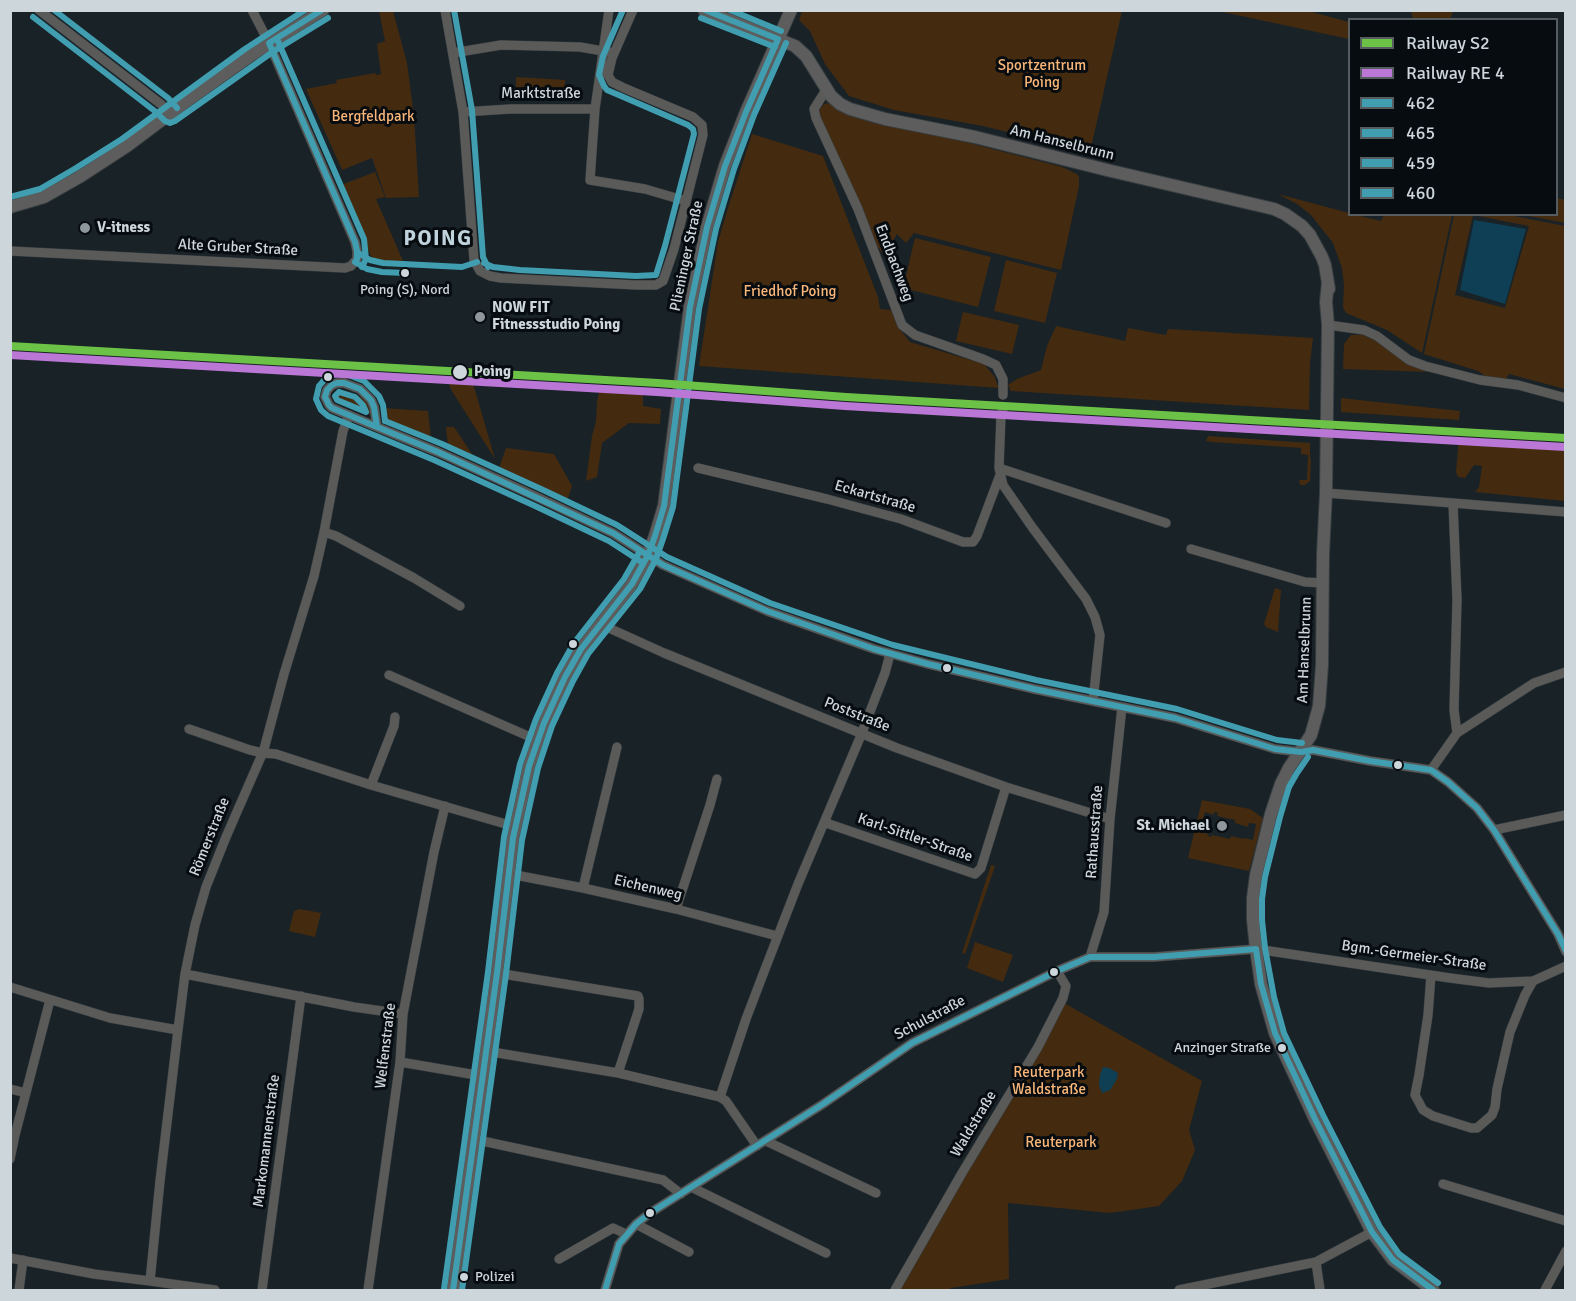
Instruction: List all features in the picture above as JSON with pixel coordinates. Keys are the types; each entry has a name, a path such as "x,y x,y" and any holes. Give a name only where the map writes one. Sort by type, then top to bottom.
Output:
{"street":[{"path":"39,10 162,105 170,114"},
{"path":"252,10 269,43"},
{"path":"10,207 44,197 128,147 269,43 323,10"},
{"path":"446,10 463,112 474,260 480,271 501,278 656,285 663,281 667,273 702,135 702,125 693,117 612,82 608,75 609,68 633,10"},
{"path":"595,109 609,10"},
{"name":"Am Hanselbrunn","path":"704,10 795,46 806,56 826,90 840,104 850,109 885,119 975,137 1107,170 1259,204 1285,214 1310,235 1325,265 1332,303 1328,325 1322,665 1319,706 1311,735 1301,752"},
{"name":"Plieninger Straße","path":"453,1290 516,826 529,766 537,740 565,677 600,624 632,584 648,555 664,506 690,307 707,227 725,165 791,10"},
{"name":"Alte Gruber Straße","path":"10,251 345,268 351,266 357,259 355,242 269,43"},
{"path":"453,53 501,45 580,47 614,53"},
{"name":"Endbachweg","path":"826,90 814,109 816,117 858,209 902,326 915,335 983,358 996,365 1003,380 1003,396"},
{"name":"Marktstraße","path":"463,112 510,109 595,109 590,180 645,189 686,201"},
{"path":"1328,325 1364,330 1377,336 1409,360 1425,366 1480,380 1518,385 1566,398"},
{"path":"377,427 371,400 360,389 337,383 332,385 325,394 326,402 332,408 527,492 613,533 663,565 767,611 890,654 1034,689 1184,721 1275,748 1301,752 1313,750 1431,770 1468,800 1494,830 1558,934 1566,952"},
{"path":"1003,409 999,471 1004,485 1086,599 1095,617 1100,635 1093,701"},
{"name":"Römerstraße","path":"150,1281 185,974 195,925 206,887 263,753 314,576 343,431 349,415"},
{"name":"Eckartstraße","path":"698,468 901,519 963,542 972,542 977,536 999,471"},
{"path":"999,471 1166,523"},
{"path":"1326,493 1566,512"},
{"path":"1453,503 1457,600 1454,710 1456,733"},
{"path":"324,532 336,536 414,578 460,606"},
{"name":"Am Hanselbrunn","path":"1191,549 1305,582 1323,583"},
{"name":"Poststraße","path":"600,624 862,734 1006,787 1110,819"},
{"path":"720,1097 777,936 862,734 890,654"},
{"path":"1431,770 1456,733 1534,684 1566,672"},
{"path":"389,675 537,740"},
{"name":"Rathausstraße","path":"1090,957 1105,910 1110,819 1122,707"},
{"path":"371,785 394,726 394,717"},
{"path":"189,729 263,753 276,754 371,785 516,826"},
{"path":"583,888 617,747"},
{"path":"1301,752 1281,784 1259,861 1253,898 1253,920 1261,984 1275,1033 1372,1232 1393,1260 1432,1290"},
{"path":"676,909 717,779"},
{"name":"Karl-Sittler-Straße","path":"826,821 829,824 975,874 981,868 1006,787"},
{"name":"Welfenstraße","path":"368,1290 400,1062 404,1014 434,852 445,806"},
{"path":"1494,830 1566,815"},
{"name":"Eichenweg","path":"510,874 676,909 777,936"},
{"name":"Schulstraße","path":"605,1290 619,1244 636,1224 651,1212 823,1104 912,1043 1090,957 1154,957 1256,949"},
{"name":"Bgm.-Germeier-Straße","path":"1256,949 1489,983 1533,981 1566,966"},
{"name":"Waldstraße","path":"895,1290 1038,1047 1063,999 1066,986 1057,971"},
{"path":"497,973 638,996 639,1009 618,1073"},
{"path":"185,974 404,1014"},
{"path":"1431,975 1428,1015 1415,1095 1424,1110 1433,1116 1471,1128 1477,1128 1491,1115 1495,1107 1510,1032 1525,994 1533,981"},
{"path":"10,987 110,1018 178,1030"},
{"name":"Markomannenstraße","path":"262,1290 301,996"},
{"path":"10,1159 50,1000"},
{"path":"486,1051 618,1073 720,1097 726,1101 761,1144 876,1193"},
{"path":"400,1062 482,1076"},
{"path":"10,1089 26,1093"},
{"path":"473,1139 663,1180 681,1194"},
{"path":"1443,1184 1566,1221"},
{"path":"691,1187 826,1253"},
{"path":"636,1224 689,1252"},
{"path":"559,1259 613,1228 627,1234"},
{"path":"1179,1290 1316,1262 1372,1232"},
{"path":"1545,1290 1566,1251"},
{"path":"10,1258 94,1274 215,1290"},
{"path":"19,1290 23,1260"},
{"path":"1316,1262 1320,1290"}],"green space":[{"path":"1411,10 1453,11 1451,18 1413,18"},
{"name":"Bergfeldpark","path":"379,11 393,11 407,63 414,116 419,197 386,198 372,158 342,170 306,89 337,83 336,80 381,74 377,44 385,41"},
{"name":"Sportzentrum Poing","path":"802,11 1122,11 1090,152 983,126 894,110 849,96 825,64 810,31 799,20"},
{"path":"1218,11 1308,11 1348,22 1348,39"},
{"path":"516,77 565,80 565,96 516,93"},
{"path":"829,103 838,109 1062,167 1077,174 1079,186 1061,270 914,233 906,243 897,234 884,255 874,242 820,119 819,110 824,104"},
{"name":"Friedhof Poing","path":"752,134 823,156 878,297 880,309 891,310 898,327 910,342 984,364 994,376 999,388 699,366 718,242"},
{"path":"375,172 385,197 376,199 403,261 373,261 341,185"},
{"path":"1278,194 1348,213 1348,216 1381,221 1384,216 1452,216 1422,353 1387,330 1346,313 1343,308 1342,268 1333,243 1311,215"},
{"path":"1558,198 1565,200 1565,223 1528,216 1558,216"},
{"path":"1454,216 1473,216 1455,295 1505,308 1529,226 1478,216 1514,216 1565,226 1565,389 1509,374 1506,379 1485,376 1478,371 1424,354"},
{"path":"915,238 991,257 978,307 903,288"},
{"path":"1006,260 1057,273 1045,323 994,311"},
{"path":"963,312 1019,325 1012,354 956,341"},
{"path":"1056,326 1125,341 1128,328 1166,335 1168,329 1313,338 1309,410 1011,391 1008,385 1041,370 1047,346"},
{"path":"1351,335 1363,335 1378,342 1407,362 1431,372 1343,369 1344,344"},
{"path":"449,379 472,380 495,459 450,388"},
{"path":"343,391 366,399 370,405 371,415 331,398 337,392"},
{"path":"599,392 643,394 643,406 661,409 660,424 629,423 602,443 597,477 586,481 596,422"},
{"path":"1341,398 1460,411 1459,420 1341,412"},
{"path":"383,408 428,411 431,439 384,420"},
{"path":"446,427 454,427 474,457 448,446"},
{"path":"1208,436 1310,443 1310,481 1305,485 1300,485 1299,480 1307,480 1308,455 1301,454 1301,448 1212,442 1206,441"},
{"path":"1459,437 1565,444 1565,501 1475,492 1479,487 1482,466 1474,465 1465,478 1458,477 1456,472"},
{"path":"506,448 554,454 572,486 567,501 500,470"},
{"path":"1275,588 1281,590 1278,632 1264,624"},
{"path":"1202,800 1250,809 1263,818 1249,871 1188,858","holes":["1205,812 1214,815 1214,812 1218,813 1217,816 1235,820 1235,823 1248,827 1249,823 1256,824 1253,840 1231,836 1230,839 1212,835 1211,837 1208,836 1209,834 1200,832"]},
{"path":"991,865 995,866 965,954 962,953"},
{"path":"300,909 321,913 315,937 289,931 294,911"},
{"path":"975,942 1013,955 1003,982 967,968"},
{"name":"Reuterpark","path":"1064,1003 1202,1081 1189,1130 1195,1150 1182,1181 1159,1206 1110,1213 1008,1203 1009,1279 950,1290 899,1290 977,1158"}],"water":[{"path":"1474,220 1526,229 1505,304 1460,290"},
{"path":"1103,1067 1118,1073 1110,1090 1102,1093 1099,1085"}],"rail line":[{"name":"S2","path":"10,346 1566,438"}],"transit line":[{"name":"460","path":"54,10 168,98 177,108"},
{"name":"460","path":"10,197 40,189 122,139 245,49 305,10"},
{"name":"462","path":"322,10 269,43 355,242 357,251 355,262 367,269 405,273"},
{"name":"460","path":"454,10 472,110 483,257 488,267"},
{"name":"460","path":"484,263 493,267 520,270 656,275 694,134 693,129 688,125 607,90 604,86 599,75 603,56 623,10"},
{"name":"462","path":"453,1290 497,973 513,838 529,766 544,723 565,677 581,649 632,584 648,555 655,536 664,506 690,307 707,227 725,166 778,39 705,10"},
{"name":"460","path":"730,10 781,31"},
{"name":"465","path":"33,17 170,123 274,51 328,18"},
{"name":"465","path":"701,18 775,47"},
{"name":"460","path":"277,39 364,239 366,259 362,267"},
{"name":"465","path":"462,1290 506,974 522,840 538,768 552,726 573,681 588,654 640,589 656,559 663,539 673,507 699,309 716,229 734,169 754,115 786,43"},
{"name":"460","path":"360,254 370,260 383,263 462,267 477,262"},
{"path":"10,355 1565,447"},
{"name":"465","path":"385,421 379,396 364,381 346,374 336,374 327,377 319,386 316,399 321,410 328,416 434,460 533,505 609,541 643,563"},
{"name":"462","path":"337,383 360,389 371,400 377,427 329,405 325,397 327,390 337,383"},
{"name":"459","path":"339,392 355,397 366,412 337,400 335,396 339,392"},
{"name":"459","path":"385,421 541,489 617,525 667,557 770,603 893,645 1036,680 1177,709 1277,740 1302,743"},
{"name":"462","path":"377,427 438,452 613,533 663,565 767,611 874,649 1034,689 1175,718 1275,749 1301,752 1313,750 1431,770 1477,808 1494,830 1558,934 1566,951"},
{"name":"459","path":"444,1289 488,972 504,837 520,764 536,719 557,673 574,643 624,579 640,551"},
{"name":"459","path":"1308,757 1289,787 1265,877 1262,920 1274,997 1284,1033 1380,1227 1399,1254 1438,1283"},
{"name":"462","path":"1256,949 1261,984 1275,1033 1372,1232 1393,1260 1433,1290"},
{"name":"462","path":"605,1290 619,1244 636,1224 823,1104 912,1043 1090,957 1154,957 1256,949"}],"place":[{"name":"V-itness","path":"85,228"},
{"name":"Poing (S), Nord","path":"405,273"},
{"name":"NOW FIT Fitnessstudio Poing","path":"480,317"},
{"name":"Poing","path":"460,372"},
{"name":"St. Michael","path":"1222,826"},
{"name":"Anzinger Straße","path":"1282,1048"},
{"name":"Polizei","path":"464,1277"}],"district":[{"name":"POING","path":"438,239"}],"park label":[{"name":"Reuterpark Waldstraße","path":"1049,1082"}]}
